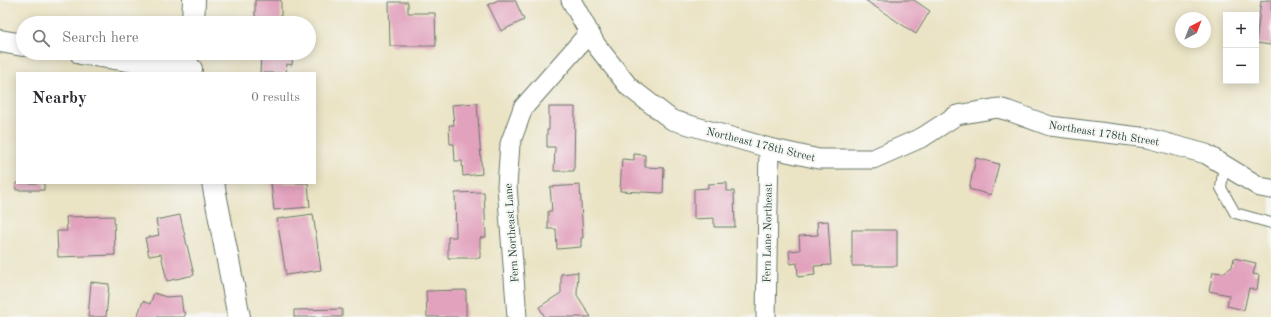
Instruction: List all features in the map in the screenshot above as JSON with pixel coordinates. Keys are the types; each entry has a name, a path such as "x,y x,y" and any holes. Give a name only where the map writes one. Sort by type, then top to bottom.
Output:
{"street":[{"path":"193,16 194,0"},
{"name":"Northeast 178th Street","path":"571,0 596,46 629,87 672,120 769,148 819,159 873,159 923,138 957,115 998,108 1050,126 1148,138 1206,154 1260,187 1271,189"},
{"name":"Fern Northeast Lane","path":"517,317 507,186 510,144 523,108 588,32"},
{"path":"0,41 16,44"},
{"path":"146,60 192,65"},
{"name":"Fern Lane Northeast","path":"766,317 769,148"},
{"path":"213,184 239,317"}],"lane":[{"path":"1224,165 1221,188 1235,213 1271,222"}],"building":[{"path":"255,0 281,0 281,16 255,16"},
{"path":"498,0 515,0 524,20 501,31 488,5"},
{"path":"865,0 914,0 930,11 916,34"},
{"path":"1265,0 1271,0 1271,45 1259,43 1259,18 1261,1 1264,2"},
{"path":"389,2 408,2 408,13 435,13 436,46 390,46"},
{"path":"261,60 292,60 292,65 287,64 286,72 260,72"},
{"path":"477,103 482,174 463,176 462,161 455,161 454,144 450,144 449,125 454,125 452,105"},
{"path":"549,107 575,107 574,171 554,171 555,147 547,147"},
{"path":"634,154 645,155 645,167 664,168 663,193 620,191 622,159 634,160"},
{"path":"976,158 999,164 991,195 969,189"},
{"path":"727,183 727,191 734,191 735,227 714,227 714,218 694,219 694,189 708,188 708,184"},
{"path":"16,184 44,184 44,190 16,190"},
{"path":"271,184 308,184 310,207 274,210"},
{"path":"580,185 583,238 581,238 581,247 557,249 556,229 548,229 548,211 552,211 550,187"},
{"path":"484,192 486,237 480,238 480,258 448,258 448,237 456,237 455,193"},
{"path":"313,214 321,270 286,275 277,219"},
{"path":"180,215 194,275 167,281 161,254 149,256 145,238 159,235 156,220"},
{"path":"114,216 115,255 58,257 57,231 67,231 66,217"},
{"path":"828,221 831,265 814,266 815,275 798,277 797,263 790,264 789,251 800,250 799,236 818,235 817,222"},
{"path":"852,230 897,230 897,266 852,266"},
{"path":"1234,258 1256,263 1253,274 1259,275 1257,290 1249,288 1244,310 1227,306 1229,295 1209,291 1213,272 1223,273 1232,267"},
{"path":"578,272 577,295 591,317 545,317 539,307 561,293 561,274"},
{"path":"91,282 109,284 106,317 88,317"},
{"path":"466,290 466,317 427,317 426,291"},
{"path":"154,293 166,297 181,296 183,312 186,313 184,317 137,317 143,301 150,304"},
{"path":"342,309 342,317 294,317 294,310"}]}
